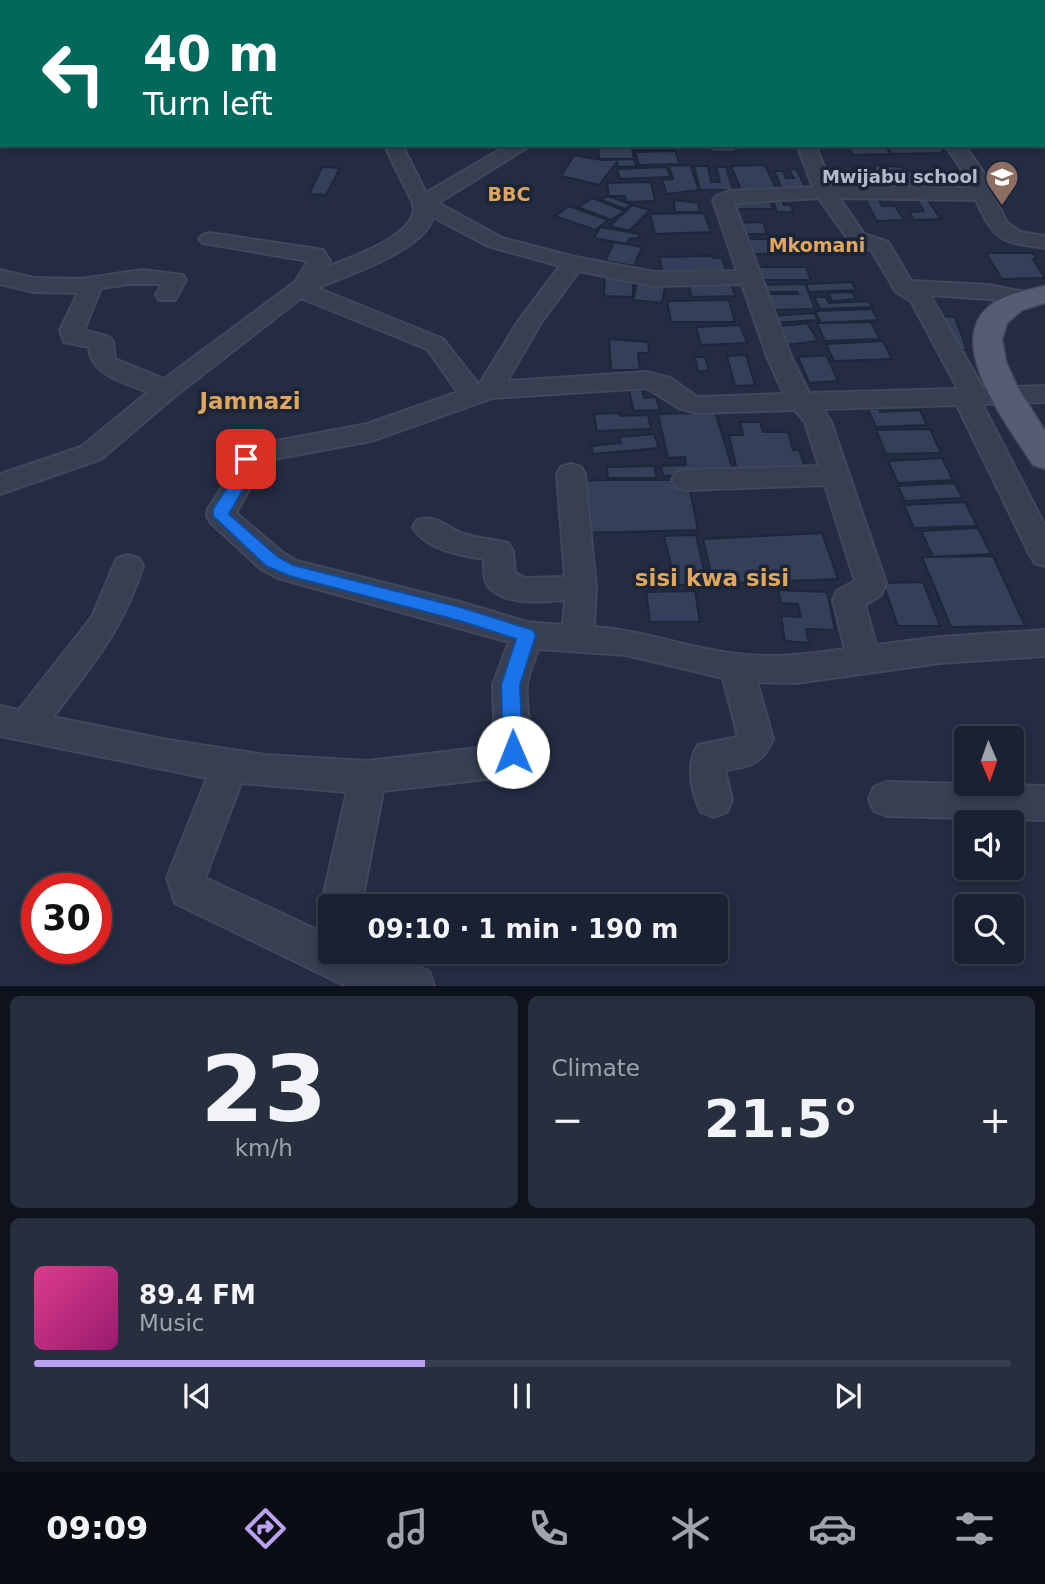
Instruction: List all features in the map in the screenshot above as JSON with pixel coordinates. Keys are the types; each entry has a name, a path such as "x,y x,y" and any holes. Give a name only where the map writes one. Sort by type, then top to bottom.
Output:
{"main road":[{"path":"1036,296 1008,306 995,318 987,329 986,350 1007,394 1045,457"}],"street":[{"path":"424,204 519,147"},
{"path":"807,147 825,192 858,238 880,247 904,287 920,298 1045,555"},
{"path":"955,147 972,170 998,226 1007,234 1045,242"},
{"path":"395,148 424,204 495,242 573,263 654,279 752,277"},
{"path":"864,661 848,600 870,587 871,583 833,475 818,422 799,400 780,359 724,199 825,192 983,194"},
{"path":"0,484 91,453 166,390 301,288 387,248 414,232 423,220 424,204"},
{"path":"210,239 248,246 274,246 315,255 319,261 301,288"},
{"path":"481,392 573,263"},
{"path":"0,277 34,285 85,285 134,277 163,277 175,282 167,295"},
{"path":"85,285 91,289 72,330 72,337 101,342 103,362 166,390"},
{"path":"904,287 1036,296"},
{"path":"301,288 435,344 481,392"},
{"path":"1045,394 696,405 683,402 660,381 647,380 481,392 371,432 255,453 246,459 237,486 222,509 221,516 272,561 289,570 460,614 527,635 626,642 663,648 737,668 796,669 940,650 1045,643"},
{"path":"571,474 581,588 578,638"},
{"path":"685,480 833,475"},
{"path":"427,527 458,544 498,551 500,579 521,590 581,588"},
{"path":"12,725 103,626 116,603 128,566"},
{"path":"12,725 265,771 368,777 504,761 513,752 510,685 527,635"},
{"path":"714,800 706,763 709,756 749,751 754,746 755,739 737,668"},
{"path":"230,765 186,878 189,890 318,949"},
{"path":"344,894 368,777"},
{"path":"887,799 1045,803"},
{"path":"346,964 415,985"}],"building":[{"path":"580,147 632,147 580,149"},
{"path":"633,147 675,147 676,150 634,150"},
{"path":"710,147 735,147 737,152 712,152"},
{"path":"886,147 891,154 853,155 849,148"},
{"path":"888,147 940,147 944,153 892,154"},
{"path":"598,148 632,148 634,159 599,159"},
{"path":"675,151 680,164 639,165 635,152"},
{"path":"574,155 602,160 634,159 636,166 618,167 617,162 599,185 561,176"},
{"path":"690,165 699,190 667,194 662,180 673,179 669,166"},
{"path":"765,165 776,188 741,190 731,166"},
{"path":"875,165 902,167 903,171 919,172 922,185 929,185 930,189 855,183 853,167 875,169"},
{"path":"694,166 708,166 711,182 720,182 716,167 726,167 733,190 700,190"},
{"path":"322,167 340,168 326,195 309,194"},
{"path":"667,167 670,177 620,179 617,169"},
{"path":"796,169 806,188 782,189 774,171 783,171 786,178 794,178 789,170"},
{"path":"651,182 655,201 626,202 625,196 609,196 607,183"},
{"path":"876,195 882,206 895,206 904,220 877,221 863,196"},
{"path":"914,195 924,195 941,219 914,220 909,212 924,211"},
{"path":"607,196 632,205 625,209 601,200"},
{"path":"768,197 773,209 729,209 725,199"},
{"path":"593,198 625,211 611,220 578,207"},
{"path":"674,200 698,203 700,212 675,212"},
{"path":"773,200 782,200 784,205 791,205 793,212 777,212"},
{"path":"632,205 650,210 629,231 610,226"},
{"path":"569,206 608,220 595,230 555,216"},
{"path":"704,213 711,232 655,234 650,214"},
{"path":"763,222 767,234 737,234 733,223"},
{"path":"600,227 640,234 637,239 630,238 626,244 594,238"},
{"path":"743,239 792,239 797,254 748,254"},
{"path":"614,242 642,247 634,266 605,261"},
{"path":"986,253 1033,253 1037,259 1033,259 1045,278 1002,279"},
{"path":"659,257 722,258 726,270 663,273"},
{"path":"751,267 806,267 811,280 755,280"},
{"path":"605,274 633,275 633,297 604,296"},
{"path":"638,278 666,282 662,303 633,300"},
{"path":"730,280 735,296 692,297 687,281"},
{"path":"852,282 856,290 809,292 806,284"},
{"path":"805,284 815,309 768,310 763,294 798,294 759,292 757,285"},
{"path":"852,292 856,299 832,301 828,293"},
{"path":"814,297 826,297 829,303 869,301 872,307 820,309"},
{"path":"729,300 735,322 671,322 667,301"},
{"path":"872,309 878,320 821,323 815,311"},
{"path":"814,313 818,320 771,323 770,316"},
{"path":"940,316 955,317 967,350 952,350"},
{"path":"871,322 880,339 825,341 817,323"},
{"path":"807,323 818,341 785,345 774,327"},
{"path":"740,325 747,343 701,345 696,327"},
{"path":"609,339 648,342 649,353 638,353 640,370 611,370"},
{"path":"883,341 892,359 834,361 826,344"},
{"path":"746,355 755,385 735,386 727,356"},
{"path":"826,355 838,381 809,383 798,357"},
{"path":"695,357 705,357 709,371 698,371"},
{"path":"627,383 657,389 642,389 644,398 656,397 660,410 634,411"},
{"path":"692,405 713,405 734,474 663,476 661,466 686,465 685,457 668,458 658,414 694,413"},
{"path":"868,409 879,409 880,412 920,410 927,425 876,427"},
{"path":"620,413 620,416 648,415 651,429 597,431 594,414"},
{"path":"740,422 760,422 763,432 788,432 793,450 799,450 807,473 738,474 729,435 743,435"},
{"path":"930,429 941,453 886,454 876,430"},
{"path":"654,434 659,448 593,454 591,446 621,443 619,437"},
{"path":"942,458 953,480 898,483 888,461"},
{"path":"655,466 656,478 608,478 607,467"},
{"path":"688,480 698,530 582,533 577,481"},
{"path":"955,483 962,498 905,501 898,486"},
{"path":"965,502 977,526 914,528 904,505"},
{"path":"978,528 991,554 933,557 921,531"},
{"path":"822,533 838,579 714,584 703,539"},
{"path":"696,535 707,584 676,585 664,536"},
{"path":"993,556 1025,626 951,627 922,557"},
{"path":"923,582 940,626 898,626 883,583"},
{"path":"778,590 827,592 835,630 806,629 809,643 785,641 781,616 801,617 798,604 781,603"},
{"path":"695,591 700,622 650,622 646,592"}],"place":[{"name":"Mwijabu school","path":"1002,207"}],"district":[{"name":"BBC","path":"509,194"},
{"name":"Mkomani","path":"817,245"},
{"name":"Jamnazi","path":"250,401"},
{"name":"sisi kwa sisi","path":"712,578"}],"route":[{"path":"246,459 237,486 228,497 221,516 272,561 289,570 460,614 527,635 510,685 513,752"}]}
